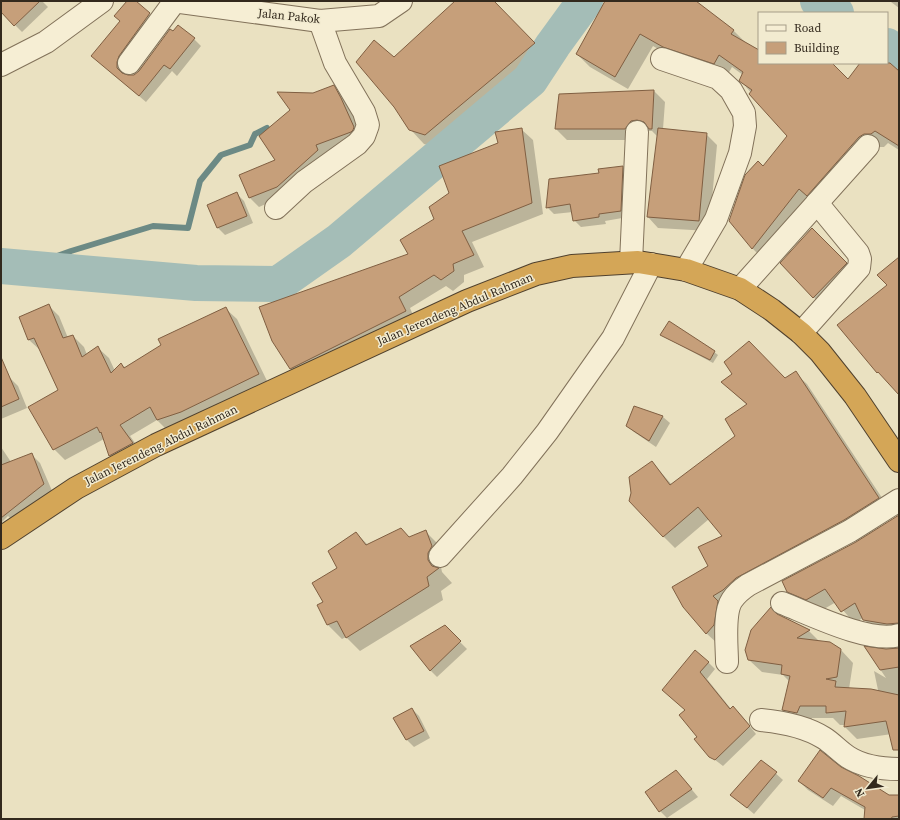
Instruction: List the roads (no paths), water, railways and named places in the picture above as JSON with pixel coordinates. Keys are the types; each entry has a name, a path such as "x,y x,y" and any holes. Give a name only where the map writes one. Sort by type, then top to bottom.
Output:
{"highway":[{"name":"Jalan Jerendeng Abdul Rahman","path":"1,538 76,488 156,445 467,301 500,287 552,270 572,266 642,263 686,270 740,290 772,310 801,333 820,352 855,396 899,461"}],"street":[{"path":"1,65 46,42 102,1"},
{"path":"129,63 174,1"},
{"name":"Jalan Pakok","path":"174,1 312,20 353,10 378,16 401,1"},
{"path":"276,208 304,182 357,144 364,136 368,125 364,112 312,20"},
{"path":"662,59 718,78 731,90 746,120 740,153 716,219 686,270"},
{"path":"440,556 512,476 547,432 613,338 642,263 637,132"},
{"path":"740,290 868,146"},
{"path":"801,333 859,268 860,259 858,253 817,203"},
{"path":"727,662 727,611 731,601 740,591 748,585 850,531 899,500"},
{"path":"782,602 849,629 875,636 899,635"},
{"path":"761,720 783,722 805,730 823,738 849,758 865,764 888,769 899,769"}],"waterway":[{"path":"1,266 196,283 278,284 339,241 530,80 585,1"},
{"path":"818,1 834,12"},
{"path":"888,47 899,54"},
{"path":"24,268 71,251 153,226 188,228 200,181 221,155 250,145 255,134 267,128"}]}
